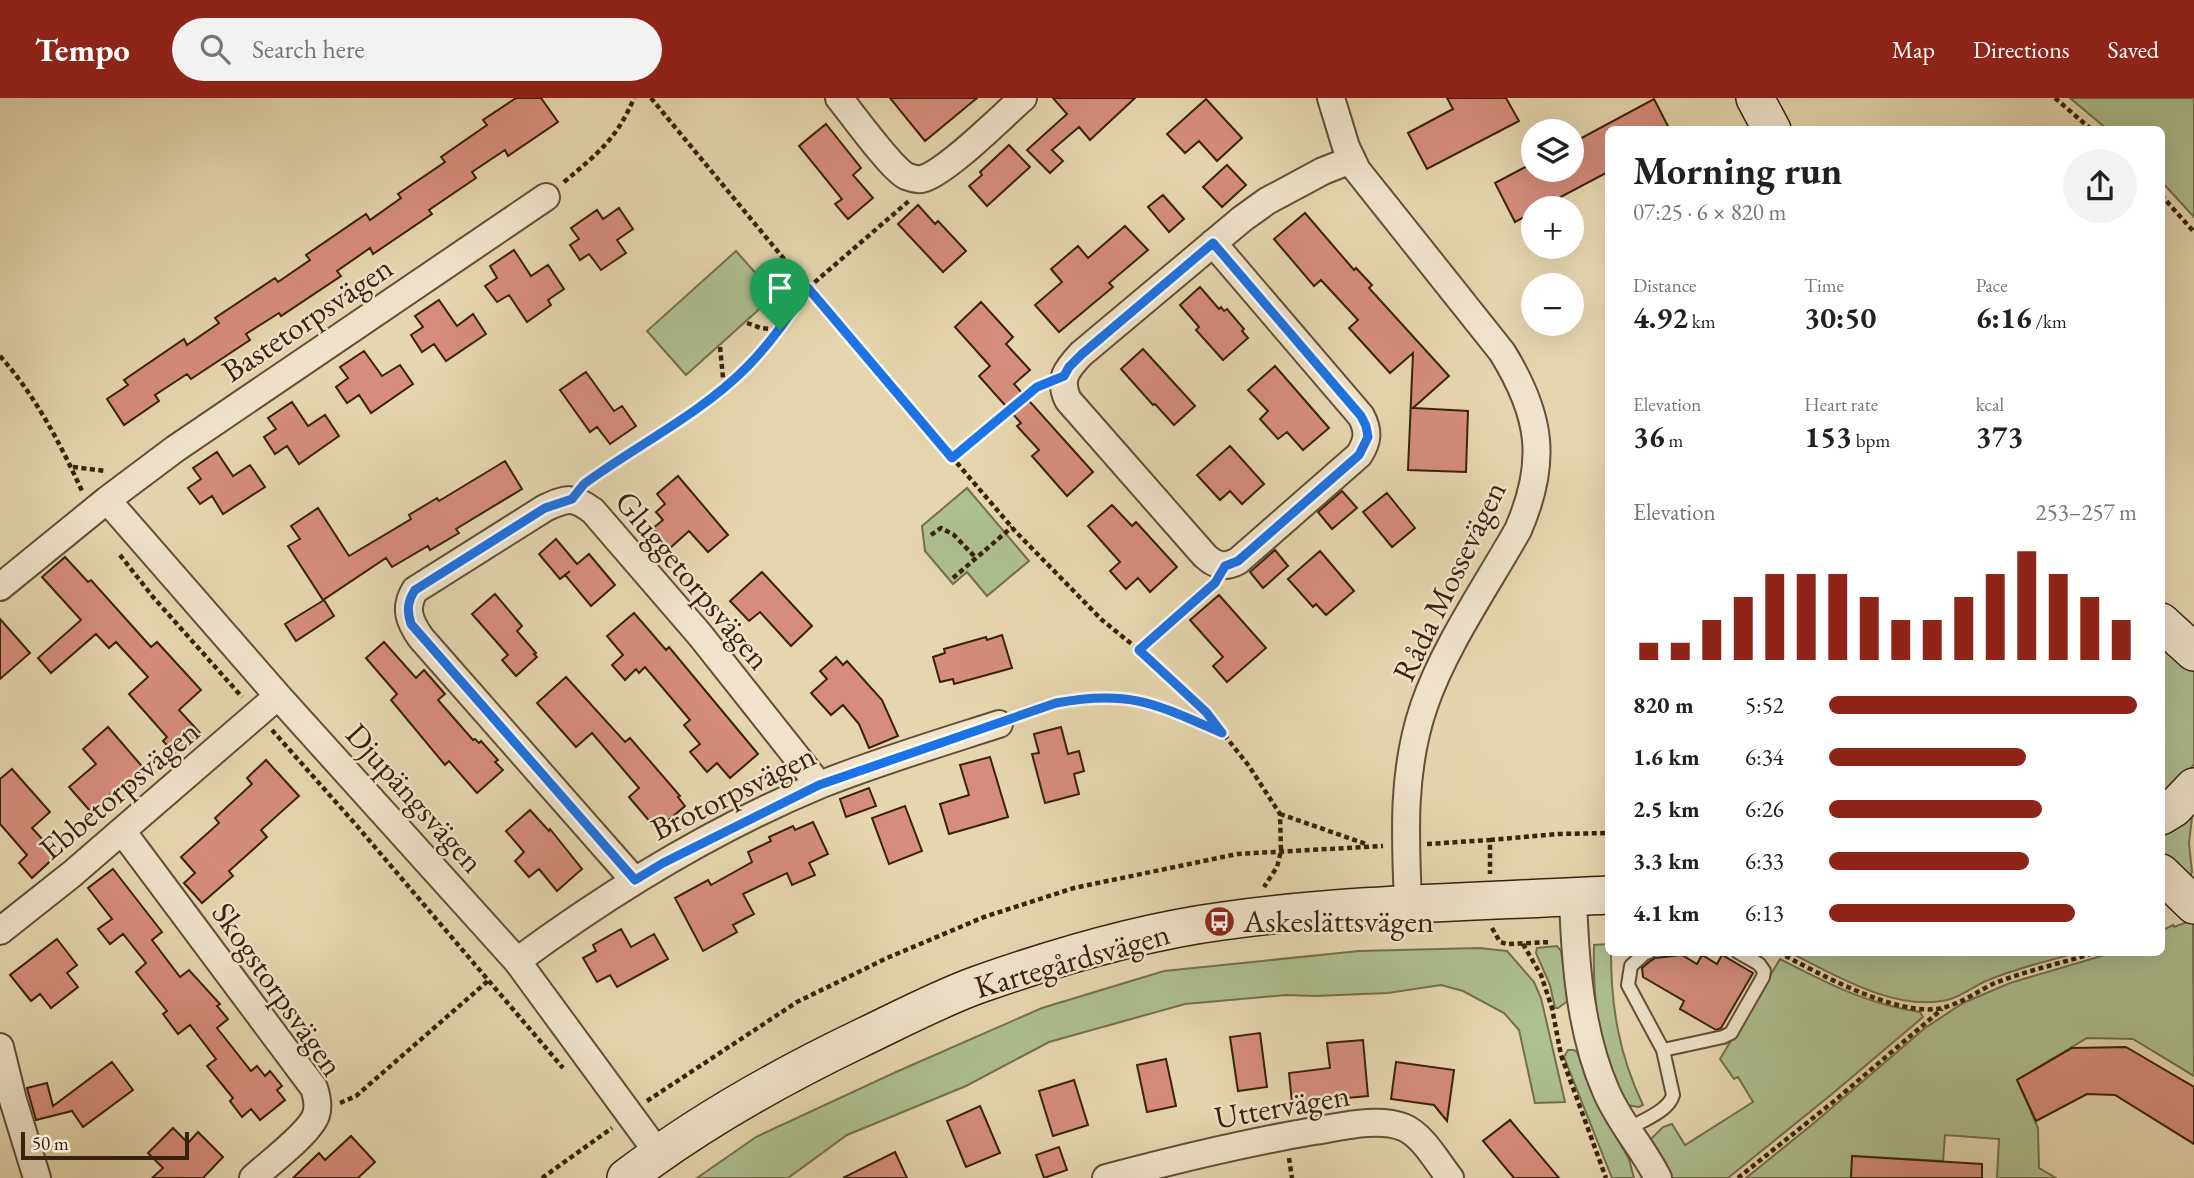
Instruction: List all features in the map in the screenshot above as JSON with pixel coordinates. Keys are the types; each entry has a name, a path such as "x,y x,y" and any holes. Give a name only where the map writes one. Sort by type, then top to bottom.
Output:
{"street":[{"path":"839,98 891,162 904,175 917,180 942,169 1023,98"},
{"name":"Råda Mossevägen","path":"1331,98 1351,160 1361,176 1502,352 1521,382 1530,403 1537,446 1533,489 1522,520 1451,649 1424,706 1410,762 1405,799 1408,902"},
{"path":"1755,98 1770,126"},
{"path":"1213,243 1334,382 1361,416 1368,437 1359,455 1246,554 1233,564 1225,566 1212,563 1205,556 1069,400 1063,389 1064,376 1082,354 1213,243 1266,201 1302,181 1351,160"},
{"name":"Bastetorpsvägen","path":"0,587 175,449 546,197"},
{"name":"Gluggetorpsvägen","path":"635,880 421,638 411,624 408,612 409,599 415,590 545,508 572,499 593,511 700,635 819,785"},
{"name":"Djupängsvägen","path":"107,500 278,696 517,961 658,1153"},
{"path":"2165,618 2194,613"},
{"path":"2165,623 2194,652"},
{"name":"Ebbetorpsvägen","path":"0,931 122,831 278,696"},
{"name":"Brotorpsvägen","path":"517,961 635,880 713,837 819,785 999,724"},
{"path":"2165,814 2194,787"},
{"name":"Skogstorpsvägen","path":"122,831 309,1080 318,1101 317,1113 309,1127 253,1178"},
{"path":"2165,877 2194,905"},
{"path":"1591,896 1583,1008 1592,1055 1606,1093 1658,1178"},
{"name":"Kartegårdsvägen","path":"626,1178 658,1153 726,1109 813,1061 976,985 1068,957 1145,936 1220,921 1301,911 1408,902 1591,896"},
{"path":"0,1046 37,1178"},
{"name":"Uttervägen","path":"1106,1178 1284,1136 1380,1123 1404,1128 1423,1143 1450,1178"}],"lane":[{"path":"1628,1129 1672,1100 1673,1095 1663,1050 1628,985 1631,966 1642,956"},
{"path":"1663,1050 1731,1033 1763,977 1764,971 1759,964 1745,956"}],"path":[{"path":"546,197 616,134 634,98"},
{"path":"651,98 808,288 1012,527 1102,620 1206,712 1249,766 1280,814 1279,859 1260,894"},
{"path":"2055,98 2087,126"},
{"path":"572,499 592,478 724,388 747,368 780,330 808,288 911,199 917,180"},
{"path":"2165,199 2194,232"},
{"path":"747,323 780,330"},
{"path":"720,347 724,388"},
{"path":"952,458 1037,387 1064,376"},
{"path":"953,578 1012,527"},
{"path":"931,535 941,528 954,535 976,558"},
{"path":"1139,650 1215,583 1225,566"},
{"path":"999,724 1056,703 1088,697 1116,696 1165,708 1222,733"},
{"path":"1280,814 1370,846"},
{"path":"1490,840 1605,833"},
{"path":"1523,944 1541,975 1552,1008 1561,1055 1606,1178"},
{"path":"1785,956 1866,995 1919,1008 1942,1008"},
{"path":"1738,1178 1833,1102 1942,1008 1997,982 2084,956"},
{"path":"317,1113 356,1096 489,980"},
{"path":"542,1178 613,1127"}],"green space":[{"path":"2070,98 2194,98 2194,217 2165,185 2165,126 2103,126"},
{"path":"736,251 775,295 686,375 647,331"},
{"path":"967,488 1029,561 987,596 967,572 953,584 925,551 922,526"},
{"path":"2165,639 2189,663 2194,672 2194,764 2181,784 2165,798"},
{"path":"2193,809 2189,843 2192,872 2190,876 2165,861 2165,824"},
{"path":"2193,920 2194,1076 2133,1039 2087,1038 2017,1080 2038,1128 2039,1168 2056,1178 1997,1178 1999,1139 1945,1135 1943,1161 1853,1156 1851,1178 1746,1178 1925,1028 1963,1003 2010,983 2101,956 2165,956 2165,929 2173,925 2174,927"},
{"path":"1605,944 1605,956 1611,956 1618,1030 1628,1068 1643,1105 1639,1107 1626,1105 1606,1060 1597,1017 1594,945"},
{"path":"1557,946 1561,951 1569,1000 1555,1008 1550,985 1536,953 1537,948"},
{"path":"1479,948 1507,951 1534,982 1541,998 1565,1102 1535,1103 1519,1030 1504,1013 1463,991 1441,985 1388,993 1286,995 1185,1004 1049,1042 966,1086 847,1135 788,1178 697,1178 756,1137 896,1072 1042,1008 1164,971 1359,951"},
{"path":"1797,956 2065,956 1997,976 1952,999 1927,1002 1886,996"},
{"path":"1780,959 1847,991 1882,1004 1920,1012 1923,1017 1728,1178 1670,1178 1647,1143 1663,1127 1672,1124 1685,1145 1753,1102 1738,1077 1734,1079 1720,1059"},
{"path":"1568,1050 1577,1052 1596,1102 1629,1159 1634,1178 1612,1178 1564,1057"}],"building":[{"path":"516,98 541,98 558,122 508,156 505,150 472,172 476,178 429,210 432,214 373,254 370,248 337,271 341,276 281,316 279,313 246,334 250,340 191,379 187,374 155,395 159,401 124,425 107,399 128,385 124,380 184,339 187,345 219,323 215,318 275,278 278,282 310,260 306,255 366,214 370,220 401,198 398,194 445,162 441,157 487,125 483,120"},
{"path":"890,98 977,98 925,141"},
{"path":"1053,98 1135,98 1090,140 1079,127 1052,150 1063,161 1050,173 1027,150 1067,114"},
{"path":"1447,98 1506,98 1519,121 1427,169 1408,133 1453,109"},
{"path":"1206,99 1242,138 1217,161 1199,141 1185,153 1167,134"},
{"path":"1654,99 1668,126 1605,126 1605,174 1563,196 1521,196 1521,219 1515,222 1495,183 1521,169 1521,182 1584,182 1584,137"},
{"path":"826,124 861,168 853,175 873,198 848,219 835,204 842,199 799,146"},
{"path":"1009,145 1030,167 987,206 969,186"},
{"path":"1227,165 1246,185 1222,207 1203,187"},
{"path":"1163,195 1184,219 1169,232 1148,207"},
{"path":"918,205 935,224 938,221 966,251 943,272 898,224"},
{"path":"619,208 633,229 617,240 626,253 601,270 589,254 580,260 570,245 579,239 571,228 597,210 603,219"},
{"path":"1305,213 1354,270 1356,268 1372,285 1369,288 1449,376 1413,408 1468,411 1466,472 1408,470 1413,353 1390,373 1349,328 1358,320 1321,280 1314,286 1274,239"},
{"path":"1125,226 1148,250 1109,283 1113,287 1059,332 1035,305 1062,282 1051,269 1078,246 1088,258"},
{"path":"514,250 531,276 548,265 564,289 548,300 551,305 527,322 509,295 497,302 485,286 497,278 490,266"},
{"path":"1200,287 1219,309 1227,309 1248,338 1223,360 1196,330 1199,327 1180,305"},
{"path":"439,300 457,326 473,314 486,334 446,361 434,344 422,352 411,335 423,327 415,316"},
{"path":"981,302 1013,337 1006,344 1030,370 1014,384 1093,472 1067,496 1032,456 1039,450 1017,426 1021,423 979,376 990,366 955,327"},
{"path":"1143,349 1195,406 1174,425 1121,369"},
{"path":"364,351 382,376 400,365 413,384 371,413 359,395 347,403 336,387 348,378 340,367"},
{"path":"1275,366 1329,428 1303,450 1287,432 1278,439 1260,419 1268,411 1248,390"},
{"path":"586,372 614,411 622,406 636,426 610,444 597,427 590,432 560,390"},
{"path":"292,402 308,426 325,415 339,436 299,464 287,446 275,454 264,437 276,429 268,418"},
{"path":"1230,446 1264,484 1242,504 1230,491 1220,500 1197,475"},
{"path":"217,452 233,476 250,465 265,487 223,514 212,496 200,504 188,488 201,479 193,468"},
{"path":"505,461 522,489 456,529 459,533 430,550 428,546 392,567 386,558 323,600 288,546 300,539 291,526 318,508 349,556 411,519 409,515 437,498 439,501"},
{"path":"678,476 728,535 708,552 689,531 669,549 652,529 663,520 656,512 665,504 657,494"},
{"path":"1342,491 1357,508 1332,529 1318,512"},
{"path":"1387,493 1415,528 1392,547 1363,512"},
{"path":"1112,505 1132,526 1136,522 1177,567 1150,592 1138,578 1126,589 1110,571 1120,562 1088,526"},
{"path":"556,539 577,564 589,554 615,585 591,606 565,575 560,579 539,554"},
{"path":"1275,550 1288,566 1263,588 1250,572"},
{"path":"1320,551 1354,591 1326,615 1316,604 1313,607 1288,579"},
{"path":"65,557 88,582 91,580 151,647 157,642 201,690 179,710 200,733 176,755 163,741 167,737 129,694 148,677 116,642 109,648 96,634 51,673 38,658 81,620 42,577"},
{"path":"762,572 812,626 791,646 760,612 749,621 730,601"},
{"path":"495,594 522,626 517,631 536,653 534,654 537,657 516,676 502,660 508,655 472,614"},
{"path":"1219,595 1266,648 1227,682 1213,666 1223,657 1190,620"},
{"path":"324,600 334,616 296,641 285,624"},
{"path":"634,613 666,650 669,647 758,754 730,778 717,763 707,772 690,752 700,744 684,725 690,720 645,667 639,673 636,669 625,680 612,665 623,655 607,636"},
{"path":"0,619 30,653 0,679"},
{"path":"1002,635 1012,668 954,684 953,679 940,682 933,657 945,653 944,649"},
{"path":"384,642 416,678 424,670 445,694 438,700 473,740 479,743 481,741 498,760 495,762 503,770 477,793 449,761 445,765 391,700 397,694 366,658"},
{"path":"836,657 843,665 847,661 882,700 898,736 869,748 859,724 843,705 831,715 811,693 827,679 820,671"},
{"path":"566,677 625,742 630,738 680,796 678,797 685,806 657,830 629,797 639,788 592,733 576,747 537,703"},
{"path":"108,727 146,771 126,789 122,784 91,812 69,787 96,764 83,749"},
{"path":"1061,727 1068,754 1079,751 1084,771 1074,774 1079,794 1045,803 1032,754 1039,753 1034,734"},
{"path":"990,757 1008,817 949,834 940,804 969,795 960,765"},
{"path":"266,760 299,796 261,830 267,837 229,871 233,876 202,903 184,883 195,873 181,857 219,823 215,818 252,784 247,778"},
{"path":"12,769 50,812 32,828 57,855 32,878 19,863 27,855 0,824 0,779"},
{"path":"869,788 876,806 846,817 840,799"},
{"path":"905,806 922,851 889,864 872,818"},
{"path":"530,810 549,831 550,829 582,869 557,891 539,869 529,877 515,861 524,852 506,831"},
{"path":"813,822 828,854 809,863 815,875 792,885 787,873 743,894 754,914 733,925 737,932 703,951 675,898 708,880 711,885 752,862 748,852 771,841 769,837 793,826 795,830"},
{"path":"113,869 162,932 152,940 180,977 189,970 220,1004 217,1006 228,1019 217,1028 251,1071 257,1066 265,1076 270,1071 282,1086 277,1090 285,1100 260,1120 251,1109 242,1117 230,1101 233,1098 207,1066 216,1059 190,1025 178,1034 163,1014 167,1011 136,972 146,963 123,934 110,944 98,929 112,919 88,888"},
{"path":"621,929 631,947 654,934 668,959 617,987 610,975 597,982 583,958 596,951 593,945"},
{"path":"57,939 77,965 67,973 78,987 51,1008 40,994 31,1001 10,975"},
{"path":"1684,956 1697,964 1704,956 1717,964 1724,956 1753,973 1721,1028 1716,1030 1680,1009 1684,1001 1643,977 1642,968 1655,958"},
{"path":"1260,1033 1267,1087 1238,1091 1230,1037"},
{"path":"1363,1040 1368,1096 1292,1103 1289,1073 1330,1068 1327,1043"},
{"path":"2126,1047 2194,1087 2194,1144 2115,1095 2087,1094 2036,1121 2017,1080 2072,1048"},
{"path":"1166,1059 1176,1106 1147,1112 1137,1065"},
{"path":"112,1062 133,1090 83,1127 72,1111 36,1120 27,1088 47,1083 53,1106"},
{"path":"1396,1062 1454,1070 1447,1121 1434,1105 1391,1099"},
{"path":"1074,1080 1088,1125 1053,1136 1039,1091"},
{"path":"980,1106 1000,1153 966,1167 947,1121"},
{"path":"1510,1120 1559,1178 1514,1178 1483,1141"},
{"path":"173,1128 188,1143 198,1132 223,1157 203,1178 152,1178 163,1168 148,1153"},
{"path":"351,1136 375,1162 358,1178 293,1178 319,1153 325,1160"},
{"path":"1059,1147 1067,1170 1044,1178 1036,1155"},
{"path":"895,1152 907,1178 843,1178"},
{"path":"1852,1156 1982,1164 1982,1178 1851,1178"}],"place":[{"name":"Askeslättsvägen","path":"1220,921"}],"route":[{"path":"1213,243 1334,382 1361,416 1368,437 1359,455 1238,561 1225,566 1215,583 1139,650 1206,712 1222,733 1137,699 1116,696 1088,697 1056,703 819,785 750,818 635,880 421,638 411,624 409,599 415,590 545,508 562,500 572,499 584,484 705,403 747,368 780,330 808,288 952,458 1037,387 1064,376 1082,354 1213,243"}]}
